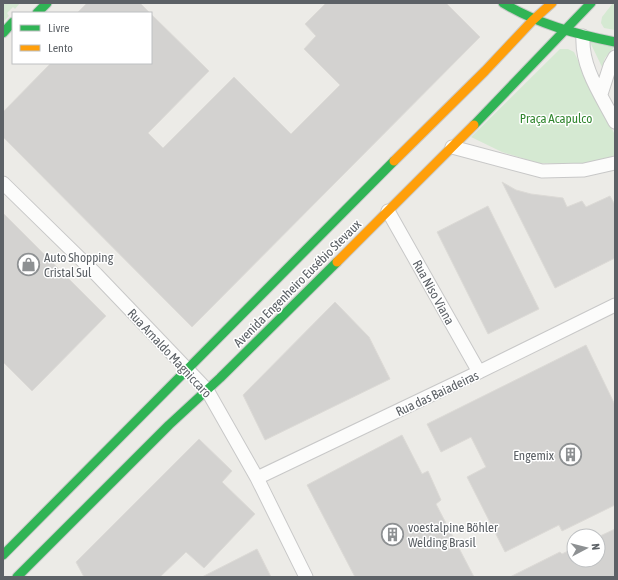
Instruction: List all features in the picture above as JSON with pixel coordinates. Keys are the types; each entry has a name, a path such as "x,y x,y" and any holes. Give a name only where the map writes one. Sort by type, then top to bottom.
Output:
{"main road":[{"path":"38,12 47,3"},
{"path":"503,3 533,20 583,36 615,42"},
{"name":"Avenida Engenheiro Eusébio Stevaux","path":"3,555 486,71 533,20 552,3"},
{"name":"Avenida Engenheiro Eusébio Stevaux","path":"17,577 168,425 207,390 452,147 591,3"},
{"path":"3,32 12,23"},
{"path":"486,71 494,78"},
{"path":"498,88 498,100"}],"street":[{"path":"583,36 582,48 584,60 615,122"},
{"path":"601,94 610,66 615,57"},
{"path":"452,147 542,171 584,170 615,163"},
{"name":"Rua Arnaldo Magniccaro","path":"3,182 96,274 207,390 257,478 306,577"},
{"name":"Rua Niso Viana","path":"388,211 479,372"},
{"name":"Rua das Baiadeiras","path":"257,478 615,305"}],"green space":[{"path":"20,3 15,9 13,7 7,13 9,16 3,22 3,4"},
{"path":"613,3 615,3 615,30 604,28 601,23 602,17"},
{"path":"589,40 615,46 605,58 602,67"},
{"name":"Praça Acapulco","path":"560,49 568,49 574,52 615,135 615,157 585,165 538,163 502,152 471,137"}],"building":[{"path":"87,3 140,3 149,12 78,12"},
{"path":"326,3 446,3 480,37 192,327 3,137 3,112 50,64 152,64 152,15 209,71 148,133 163,148 234,77 291,134 340,85 304,49 316,36 305,24"},
{"path":"502,182 516,190 531,194 563,198 567,207 582,201 586,207 610,196 615,205 615,258 555,288"},
{"path":"488,206 539,309 488,334 437,232"},
{"name":"Auto Shopping Cristal Sul","path":"3,213 106,316 32,391 3,362"},
{"path":"335,302 369,337 390,379 265,440 243,395"},
{"name":"Engemix","path":"586,345 615,405 615,505 562,531 559,525 505,552 467,477 486,467 471,437 441,452 427,424"},
{"name":"voestalpine Böhler Welding Brasil","path":"402,435 422,474 428,471 441,500 436,504 474,577 355,577 307,485"},
{"path":"199,439 232,471 222,482 255,514 204,568 186,552 160,577 84,577 76,562"},
{"path":"615,529 615,577 510,577 560,552 562,554 566,552 566,568 606,568 606,533"},
{"path":"257,549 271,577 202,577"}],"traffic: fast":[{"path":"38,12 47,3"},
{"path":"503,3 530,17 557,27 615,42"},
{"path":"474,125 591,3"},
{"path":"3,33 12,23"},
{"path":"3,555 394,161"},
{"path":"17,577 169,425 220,378 337,262"}],"traffic: slow":[{"path":"394,161 485,71 533,20 552,3"},
{"path":"337,262 474,125"}],"place":[{"name":"Auto Shopping Cristal Sul","path":"29,264"},
{"name":"Engemix","path":"570,455"},
{"name":"voestalpine Böhler Welding Brasil","path":"392,534"}]}
